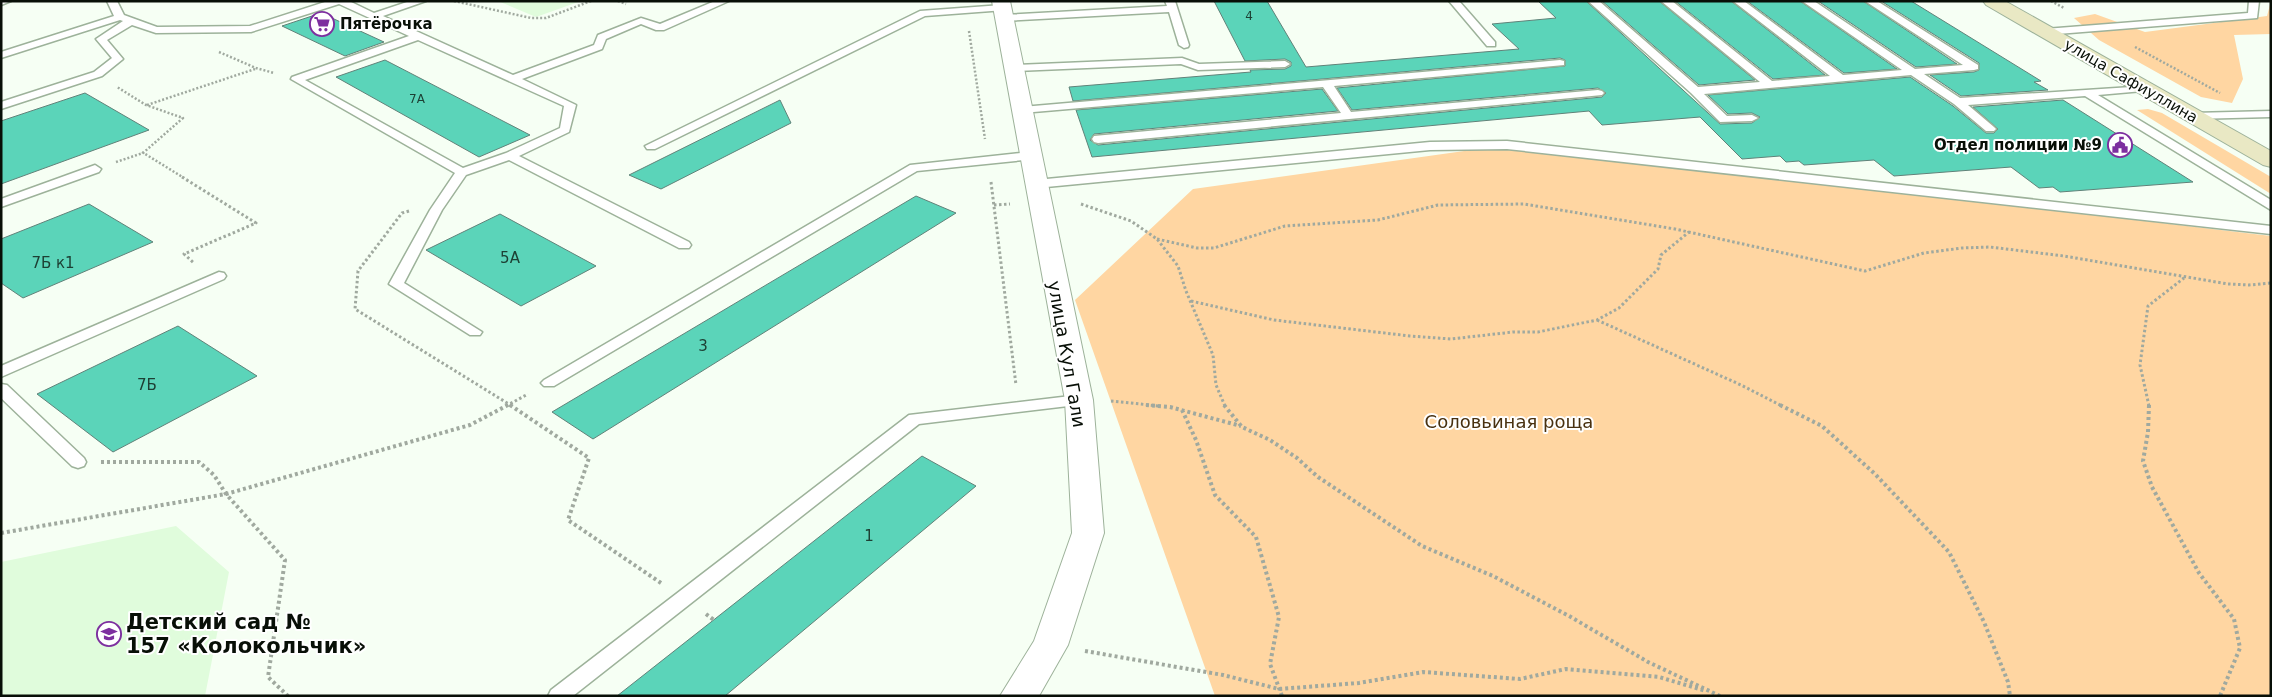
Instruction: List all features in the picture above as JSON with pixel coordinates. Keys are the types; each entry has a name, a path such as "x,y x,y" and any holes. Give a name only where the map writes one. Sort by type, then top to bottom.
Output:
{"street":[{"name":"улица Сафиуллина","path":"1992,1 2271,160"},
{"name":"улица Кул Гали","path":"1003,9 1030,156 1079,400 1088,533 1050,645 1019,696"}],"lane":[{"path":"1,2 6,1"},
{"path":"112,1 120,17"},
{"path":"1,55 120,17 156,30 252,29 340,1 570,105 565,130 510,156 462,172 436,210 396,284 475,332"},
{"path":"374,16 421,1"},
{"path":"513,79 598,47 602,37 641,21 660,28 724,1"},
{"path":"1454,1 1491,44"},
{"path":"1593,1 1695,90 1724,120 1752,118"},
{"path":"1666,1 1770,84"},
{"path":"1738,1 1840,78"},
{"path":"1807,1 1958,102 1990,129"},
{"path":"1695,90 1974,67 1870,1"},
{"path":"2046,32 2253,16 2254,1"},
{"path":"651,146 923,14 966,10 1172,5 1184,45"},
{"path":"1,106 98,74 118,59 101,39 130,21"},
{"path":"296,79 419,36"},
{"path":"1014,68 1182,61 1198,67 1285,64"},
{"path":"1022,110 1560,63"},
{"path":"296,79 462,172"},
{"path":"1327,84 1348,116"},
{"path":"1958,102 2144,88"},
{"path":"2088,92 2271,206"},
{"path":"1098,139 1598,93"},
{"path":"2194,116 2266,114"},
{"path":"1038,193 1430,146 1507,145 2271,230"},
{"path":"510,156 684,245"},
{"path":"549,383 914,168 1030,156"},
{"path":"1,203 95,169"},
{"path":"1,372 219,276"},
{"path":"1,389 78,462"},
{"path":"558,696 915,419 1079,400"}],"path":[{"path":"454,1 531,18 546,18 591,1"},
{"path":"2051,1 2266,114"},
{"path":"966,10 988,161 1019,407"},
{"path":"181,30 205,45 256,68 296,79"},
{"path":"146,105 256,68"},
{"path":"95,169 143,153 182,118 146,105 98,74"},
{"path":"142,152 256,223 184,254 191,261 219,276"},
{"path":"1038,193 1073,201 1131,221 1157,239 1178,266 1213,355 1216,385 1224,404 1242,427"},
{"path":"1157,239 1197,248 1214,248 1254,234 1285,226 1378,220 1438,204 1524,204 1690,232 1865,271 1885,267 1913,255 1958,248 1989,247 2076,257 2250,287 2271,284"},
{"path":"1191,301 1274,320 1450,339 1513,332 1538,332 1596,320 1619,308 1658,270 1661,255 1690,232"},
{"path":"2185,277 2148,306 2142,338 2140,365 2149,405 2148,432 2143,461 2152,487 2199,573 2234,619 2240,648 2220,696"},
{"path":"1596,320 1740,385 1822,426 1875,474 1949,552 1984,622 2008,682 2010,696"},
{"path":"1,533 226,494 470,425 549,383"},
{"path":"1079,400 1124,401 1182,410 1242,427 1270,440 1297,458 1325,482 1422,546 1493,576 1569,616 1648,662 1718,695"},
{"path":"509,404 589,458 568,520 714,620"},
{"path":"1182,410 1196,440 1215,495 1256,537 1279,617 1270,664 1282,696"},
{"path":"78,462 199,462 214,475 226,494 285,560 268,677 288,696"},
{"path":"1050,645 1223,675 1279,688 1360,683 1423,672 1520,679 1566,669 1659,677 1718,695"}],"shaded area":[{"path":"498,1 581,1 536,17"},
{"name":"Детский сад № 157 «Колокольчик»","path":"176,526 229,572 205,696 1,696 1,562"}],"green space":[{"path":"2271,1 2271,34 2234,35 2243,79 2232,103 2201,97 2099,40 2074,18 2095,14 2145,32 2267,16"},
{"path":"2148,109 2162,113 2271,177 2271,194 2137,110"},
{"name":"Соловьиная роща","path":"1507,145 2271,236 2271,696 1215,696 1075,300 1193,189"}],"building":[{"path":"1214,1 1267,1 1306,67 1519,49 1492,24 1556,18 1538,1 1586,1 1720,124 1752,123 1760,117 1752,113 1728,114 1708,95 1910,77 1953,106 1986,133 1994,133 1998,129 1973,107 2063,100 2193,182 2060,192 2053,187 2039,188 2011,167 1894,176 1874,160 1804,165 1799,161 1786,162 1780,156 1742,159 1700,117 1602,125 1589,111 1092,157 1076,110 1322,89 1338,111 1094,134 1090,140 1098,145 1602,97 1606,93 1598,88 1352,110 1337,88 1565,66 1565,60 1560,58 1073,101 1069,87 1251,72 1250,70 1285,69 1291,66 1291,62 1285,59 1245,61"},
{"path":"1602,1 1659,1 1755,80 1699,85"},
{"path":"1675,1 1731,1 1825,75 1773,79"},
{"path":"1747,1 1800,1 1897,69 1844,73"},
{"path":"1818,1 1863,1 1957,64 1916,67"},
{"path":"1881,1 1911,1 2041,81 2034,82 2048,90 1961,96 1930,75 1974,72 1979,70 1979,63"},
{"path":"321,13 384,42 345,56 282,26"},
{"path":"385,60 530,135 479,157 336,77"},
{"path":"85,93 149,130 1,184 1,121"},
{"path":"780,100 791,123 661,189 629,175"},
{"path":"916,196 956,213 593,439 552,412"},
{"path":"89,204 153,242 23,298 1,283 1,239"},
{"path":"500,214 596,266 521,306 426,250"},
{"path":"178,326 257,376 113,452 37,394"},
{"path":"922,456 976,486 725,696 617,696"}],"place":[{"name":"Пятёрочка","path":"322,24"},
{"name":"Отдел полиции №9","path":"2120,145"},
{"name":"Детский сад № 157 «Колокольчик»","path":"109,634"}]}
